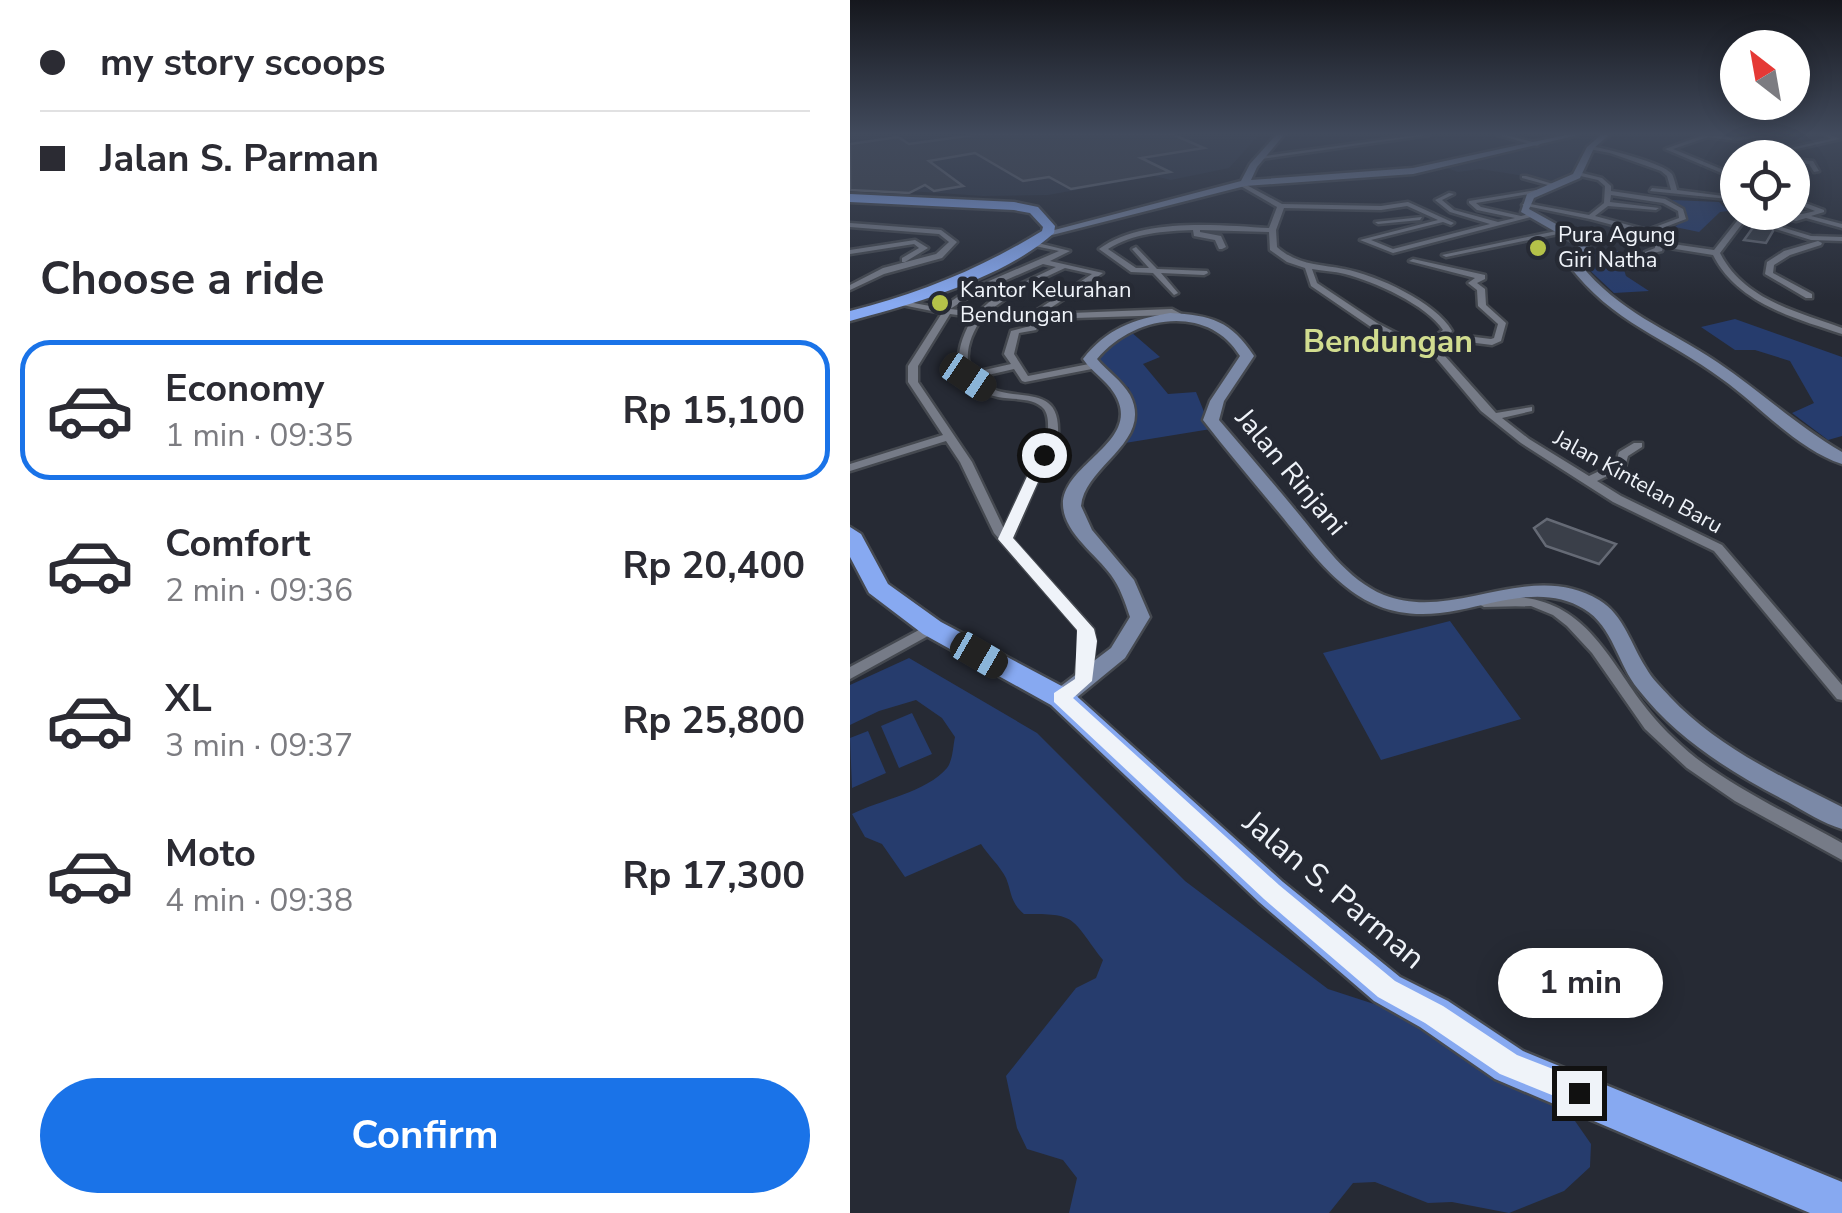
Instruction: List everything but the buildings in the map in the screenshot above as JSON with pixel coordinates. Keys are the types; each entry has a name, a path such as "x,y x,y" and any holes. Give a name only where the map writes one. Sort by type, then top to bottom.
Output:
{"highway":[{"path":"850,198 1014,206 1042,216 1048,233 900,302 850,316"},
{"name":"Jalan S. Parman","path":"850,534 878,588 932,628 1072,690 1272,892 1387,989 1434,1014 1509,1065 1842,1204"}],"street":[{"path":"1048,233 1204,192"},
{"path":"1260,192 1280,206 1330,211 1412,204 1431,217 1452,223"},
{"path":"1533,192 1471,202 1479,209 1590,217 1647,232 1679,223 1682,212"},
{"path":"1526,213 1530,196 1544,192"},
{"path":"1666,192 1720,196"},
{"path":"1590,217 1607,204 1610,193 1666,201 1682,212"},
{"path":"1451,194 1438,200 1446,208 1501,225"},
{"path":"1607,204 1682,212"},
{"path":"1280,206 1272,230 1278,253 1308,269 1353,273 1413,301 1448,325 1443,336 1430,345 1406,341 1374,326 1314,284 1308,269"},
{"path":"1810,206 1822,210 1810,217"},
{"path":"1441,220 1364,240 1393,251 1501,225 1526,213"},
{"path":"1526,213 1584,247 1574,264 1607,304 1638,326 1716,369 1792,430 1842,459"},
{"path":"1042,216 1091,221"},
{"path":"1378,222 1431,217"},
{"path":"1810,218 1842,226"},
{"path":"850,225 942,232 954,242 939,256 878,273"},
{"path":"1204,272 1134,270 1104,246 1137,236 1196,228 1272,230"},
{"path":"1196,228 1196,234 1218,238 1222,247"},
{"path":"1716,253 1734,230"},
{"path":"1772,242 1777,230"},
{"path":"1784,230 1842,248"},
{"path":"1446,255 1562,232"},
{"path":"1809,296 1769,274 1770,264 1815,241 1842,239"},
{"path":"850,252 908,243 924,248 850,288"},
{"path":"1033,243 1066,251 971,292 944,312 911,375 950,436 1006,539 1086,629 1088,641 1072,690"},
{"path":"1650,263 1648,252 1658,249 1659,244 1716,253"},
{"path":"1136,249 1174,293"},
{"path":"1716,253 1720,268 1744,291 1842,332"},
{"path":"1414,260 1482,277 1472,283 1480,287 1484,309 1502,324 1498,339 1492,342 1443,336"},
{"path":"1042,262 1098,273 1038,315 1032,328 1015,331 1009,354 1014,366 1027,380 1094,366"},
{"path":"1006,539 1053,433 1053,415 1044,404 999,394 968,377 962,364 966,332 978,313 997,298 1064,266"},
{"path":"900,302 944,312 1172,312 1183,317"},
{"path":"1072,690 1118,653 1140,618 1121,574 1078,522 1071,503 1074,492 1122,436 1127,412 1119,389 1090,359 1124,331 1148,321 1183,317"},
{"name":"Jalan Rinjani","path":"1183,317 1220,326 1243,346 1247,356 1217,401 1212,420 1342,577 1360,592 1387,605 1432,611 1508,590 1536,587 1587,600 1610,616 1640,677 1705,744 1842,819"},
{"name":"Jalan Kintelan Baru","path":"1430,345 1495,416 1525,441 1587,482 1718,548 1842,695"},
{"path":"968,377 1014,366"},
{"path":"1495,416 1528,409"},
{"path":"850,468 950,436"},
{"path":"1587,482 1621,465 1622,454 1638,445"},
{"path":"1456,606 1525,600 1546,605 1564,616 1598,653 1652,726 1674,747 1735,793 1842,852"},
{"path":"850,674 932,628"},
{"path":"1598,653 1622,644"}],"shaded area":[{"path":"918,192 1067,192 1048,195"},
{"path":"1672,200 1720,203 1720,212 1699,232 1675,227 1686,218"},
{"path":"1595,250 1618,251 1626,276 1649,291 1614,293 1583,264"},
{"path":"1735,319 1842,357 1842,436 1828,440 1792,413 1814,403 1790,361 1755,350 1735,350 1701,327"},
{"path":"1131,332 1160,357 1143,364 1168,394 1196,392 1211,429 1125,443 1135,420 1129,388 1095,363 1099,351"},
{"path":"1450,621 1521,719 1381,760 1323,653"},
{"path":"909,658 1037,733 1185,881 1328,989 1414,1017 1566,1108 1591,1144 1590,1167 1564,1191 1509,1213 1452,1202 1428,1203 1375,1182 1353,1183 1329,1213 1069,1213 1077,1178 1063,1160 1027,1149 1017,1128 1006,1076 1076,988 1096,978 1103,960 1072,921 1019,910 1006,878 981,844 905,877 882,844 865,837 852,814 928,783 947,768 952,757 955,737 942,718 916,700 850,725 850,685"},
{"path":"912,713 932,754 899,768 881,726"},
{"path":"868,731 886,773 852,788 850,738"}],"place":[{"name":"Pura Agung Giri Natha","path":"1538,248"},
{"name":"Kantor Kelurahan Bendungan","path":"940,303"}],"district":[{"name":"Bendungan","path":"1388,341"}],"route":[{"path":"1044,455 1006,539 1086,629 1083,681 1061,698 1180,810 1336,949 1387,989 1434,1014 1509,1065 1579,1093"}]}
